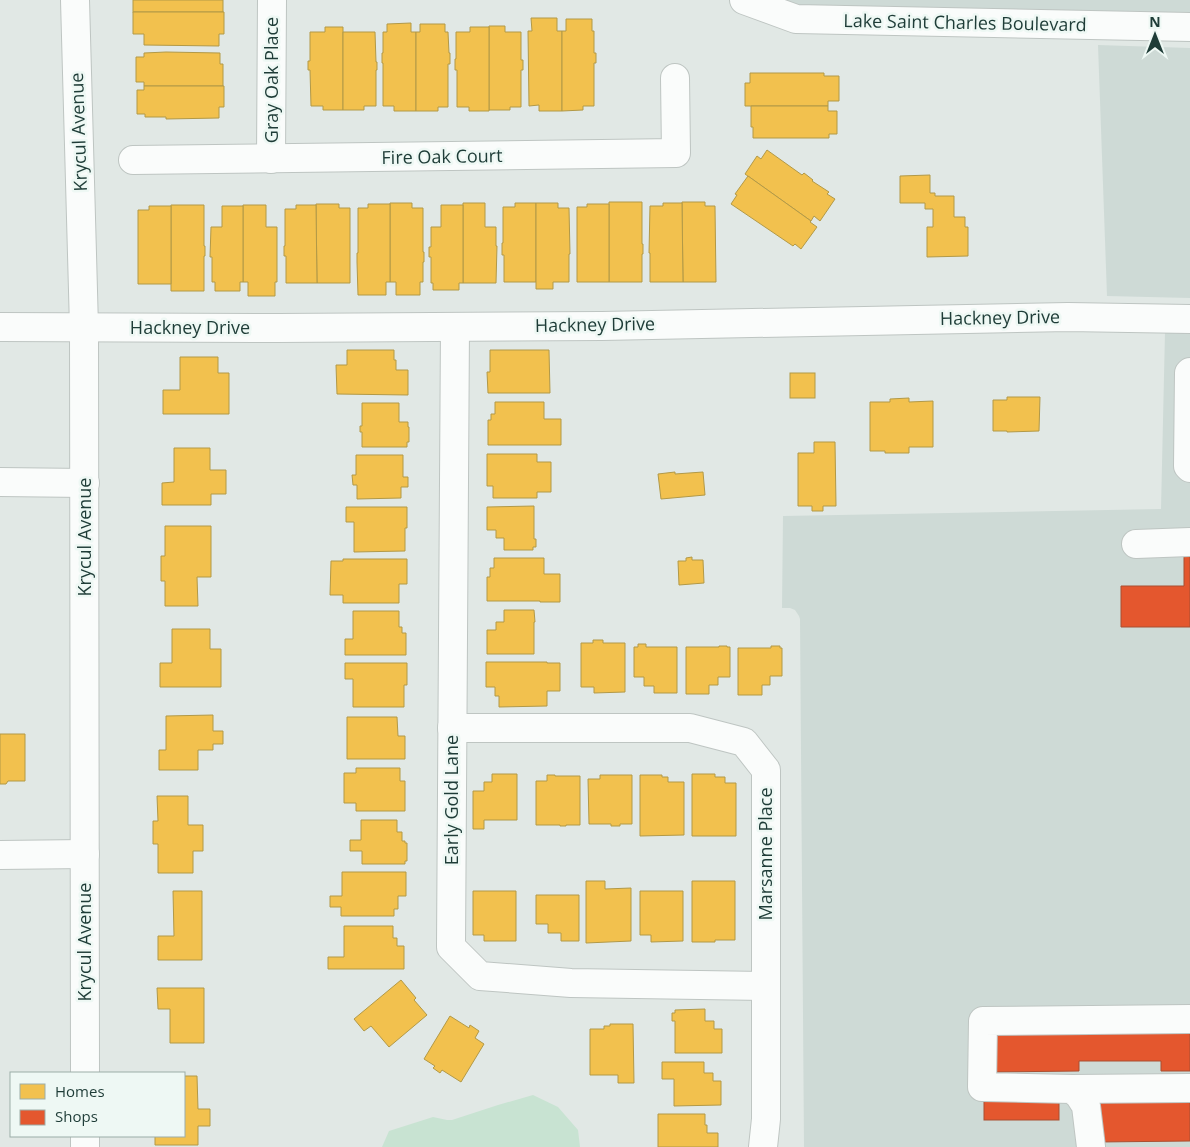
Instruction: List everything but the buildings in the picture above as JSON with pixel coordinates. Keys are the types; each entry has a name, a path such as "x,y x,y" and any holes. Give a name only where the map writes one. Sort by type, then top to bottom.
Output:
{"street":[{"name":"Krycul Avenue","path":"75,0 84,327 85,1072"},
{"name":"Gray Oak Place","path":"271,159 272,0"},
{"name":"Lake Saint Charles Boulevard","path":"744,0 796,19 1016,12 1190,27"},
{"name":"Fire Oak Court","path":"133,160 676,153 675,78"},
{"name":"Hackney Drive","path":"0,327 455,327 1068,317 1190,319"},
{"name":"Early Gold Lane","path":"455,327 451,947 480,976 571,983 766,986"},
{"path":"1190,372 1188,438 1188,466 1190,468"},
{"path":"0,482 85,483"},
{"path":"1136,544 1190,542"},
{"name":"Marsanne Place","path":"452,728 690,728 744,742 766,770 766,1119 763,1147"},
{"path":"0,855 85,854"},
{"path":"1190,1019 983,1021 982,1087 1072,1089 1190,1088"},
{"path":"1072,1089 1079,1095 1086,1106 1091,1147"}],"shaded area":[{"path":"782,0 1190,0 1190,14 798,6"},
{"path":"1098,45 1190,48 1190,298 1107,296"},
{"path":"1165,332 1190,332 1190,1147 804,1147 800,619 795,610 782,608 783,516 1161,509"}],"green space":[{"path":"533,1095 558,1107 578,1130 580,1147 382,1147 389,1131 433,1117 452,1120"}]}
